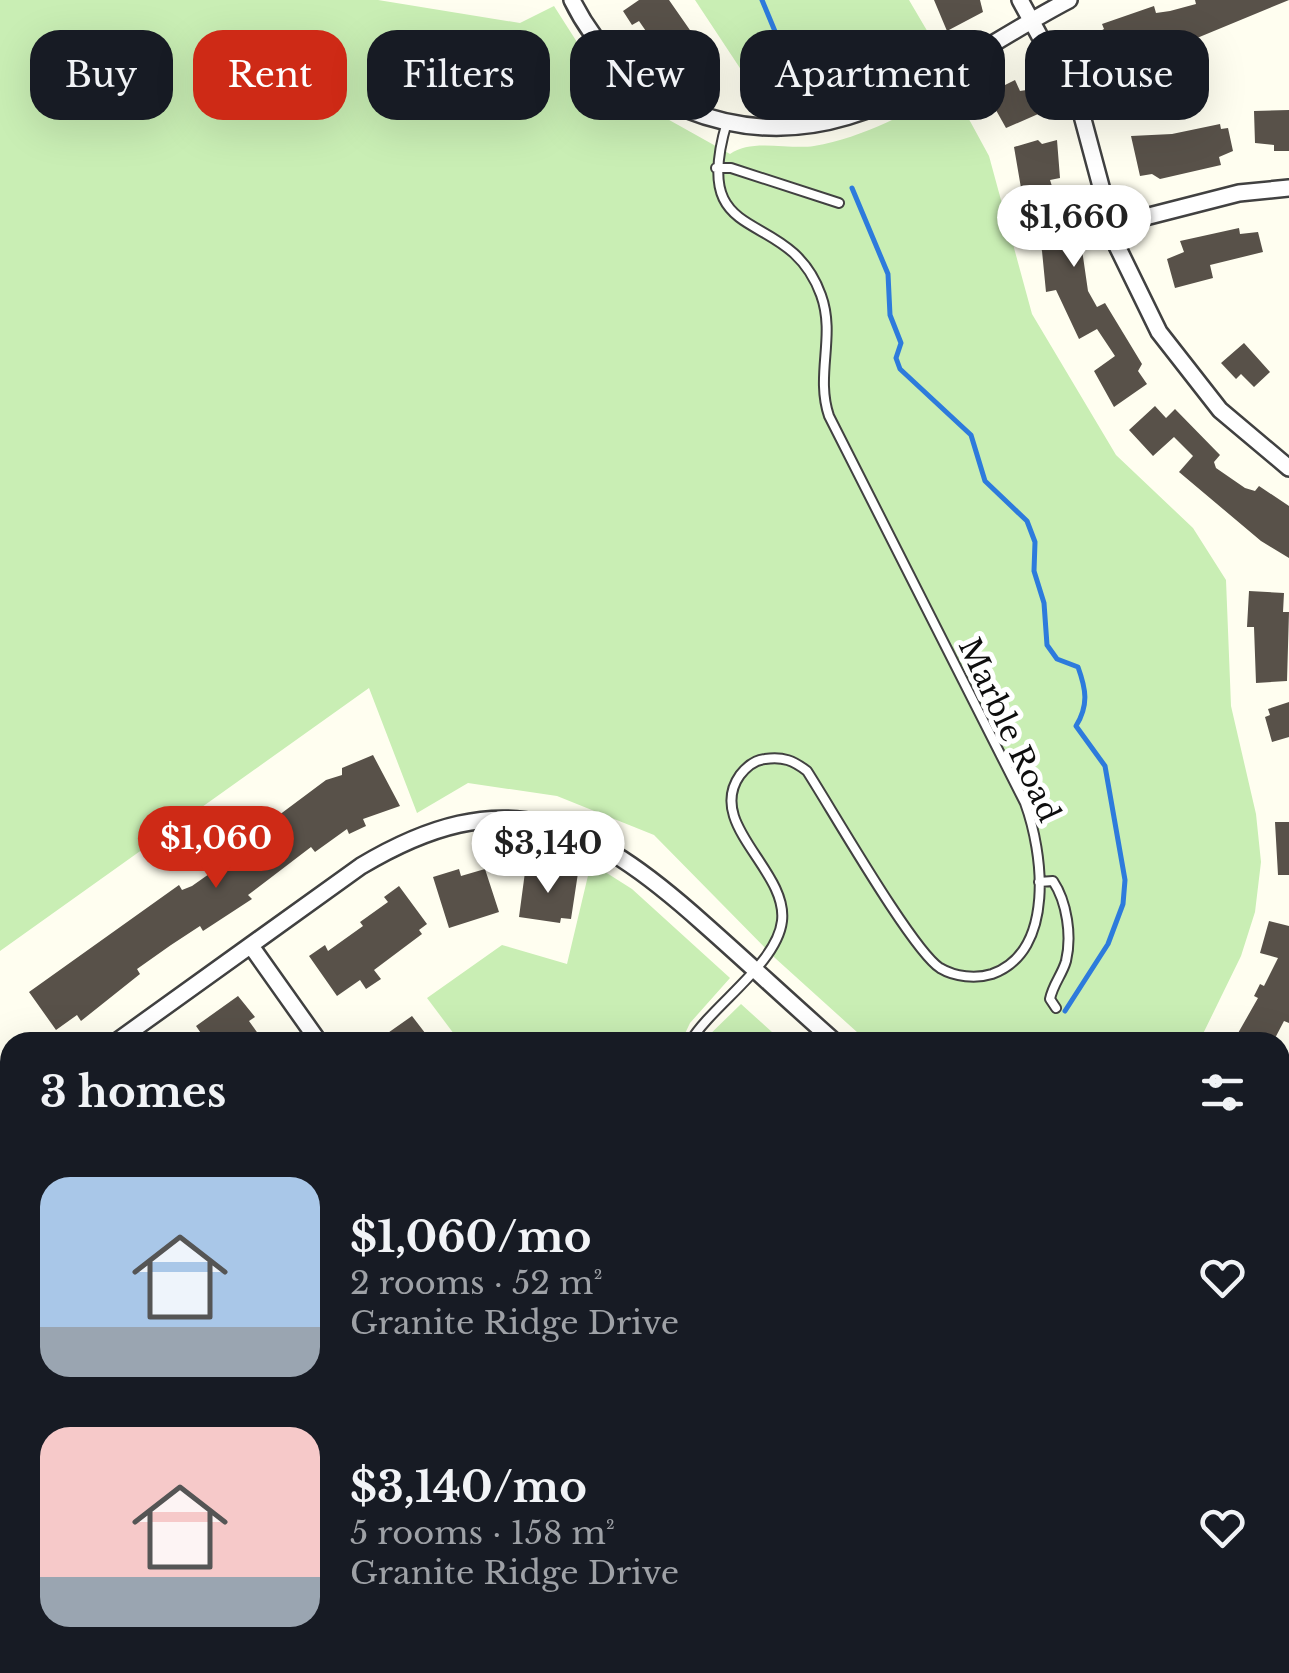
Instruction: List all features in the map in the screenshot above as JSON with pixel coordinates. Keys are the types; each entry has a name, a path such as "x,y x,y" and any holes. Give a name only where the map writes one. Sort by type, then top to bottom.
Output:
{"street":[{"path":"572,0 594,36 642,85 668,102 727,122 794,130 855,117 1070,0"},
{"path":"1020,0 1081,112 1110,226 1142,303 1178,361 1244,433 1289,468"},
{"path":"1110,226 1239,194 1289,188"},
{"path":"130,1032 398,844 446,826 509,820 569,830 628,859 823,1032"},
{"path":"250,946 312,1032"}],"lane":[{"path":"727,122 716,168 731,168 839,203"},
{"name":"Marble Road","path":"699,1032 754,969 776,938 782,921 776,889 732,808 736,780 758,760 783,758 808,771 913,936 940,968 975,977 991,974 1016,958 1033,932 1038,882 1037,843 1025,802 829,416 821,386 828,334 821,295 790,248 726,208 719,196 716,168"},
{"path":"1038,882 1053,881 1066,916 1066,965 1050,999 1056,1008"}],"green space":[{"path":"0,0 378,0 520,23 554,6 570,31 570,120 669,120 730,154 759,145 814,146 851,137 891,120 969,120 989,156 1032,314 1116,455 1193,528 1226,580 1231,706 1256,814 1261,862 1255,912 1241,956 1204,1032 857,1032 775,958 654,835 557,796 468,783 417,813 369,688 0,951"},
{"path":"695,0 909,0 927,30 740,30 740,68 720,38 720,30 715,30"},
{"path":"591,863 632,889 730,978 686,1032 452,1032 427,998 502,945 567,964"},
{"path":"741,1004 772,1032 712,1032"}],"building":[{"path":"639,0 669,0 690,30 645,30 639,21 632,25 623,11"},
{"path":"934,0 980,0 983,12 947,30"},
{"path":"1195,0 1289,0 1209,33 1209,30 1102,30 1102,24 1154,6 1156,13 1196,4"},
{"path":"1015,80 1020,91 1025,90 1025,120 1006,128 1002,120 1005,120 1005,85"},
{"path":"1289,110 1289,151 1274,151 1274,145 1255,143 1254,111"},
{"path":"1220,124 1221,129 1228,128 1233,151 1219,157 1221,165 1160,179 1152,174 1140,176 1131,136 1172,134"},
{"path":"1038,140 1042,144 1057,140 1060,178 1050,180 1063,212 1071,209 1080,236 1088,291 1097,307 1105,303 1142,364 1138,371 1147,384 1114,407 1094,371 1115,356 1097,329 1079,339 1056,290 1046,292 1042,251 1031,213 1036,211 1028,186 1021,188 1014,147"},
{"path":"1239,228 1240,234 1258,232 1263,252 1210,265 1213,278 1175,288 1167,259 1184,252 1180,241"},
{"path":"1244,343 1270,372 1254,387 1241,374 1236,379 1221,363"},
{"path":"1155,406 1166,418 1175,409 1220,455 1214,462 1216,468 1245,488 1255,491 1259,486 1289,506 1289,558 1261,541 1179,472 1193,456 1174,437 1153,456 1129,430"},
{"path":"1249,591 1284,593 1283,612 1289,612 1287,681 1256,683 1254,627 1247,627"},
{"path":"1289,702 1289,737 1272,742 1265,717 1270,715 1268,709"},
{"path":"373,755 400,806 363,819 366,826 349,834 347,829 315,852 311,847 248,895 252,899 203,931 200,926 171,945 137,969 140,974 81,1021 77,1015 56,1030 29,992 179,885 182,890 192,886 219,867 216,862 326,780 342,775 342,768"},
{"path":"1275,822 1289,822 1289,875 1278,875"},
{"path":"459,869 461,876 485,869 499,912 449,928 433,877"},
{"path":"561,870 578,873 571,919 561,918 560,923 519,917 525,872 560,876"},
{"path":"399,886 427,924 419,930 422,934 374,970 381,979 366,989 360,980 337,996 309,956 325,945 328,951 363,926 360,922 388,902 384,897"},
{"path":"1269,921 1289,926 1289,1023 1284,1021 1278,1032 1239,1032 1258,998 1254,996 1260,984 1264,986 1278,958 1260,953"},
{"path":"238,996 255,1017 249,1021 257,1032 200,1032 196,1026"},
{"path":"412,1016 424,1032 389,1032"}],"waterway":[{"path":"762,0 774,30"},
{"path":"852,188 888,274 890,315 901,343 896,358 900,369 971,435 985,481 1027,521 1035,542 1034,571 1044,603 1047,645 1057,659 1078,667 1085,697 1076,726 1105,766 1125,880 1123,904 1108,944 1065,1011"}]}
